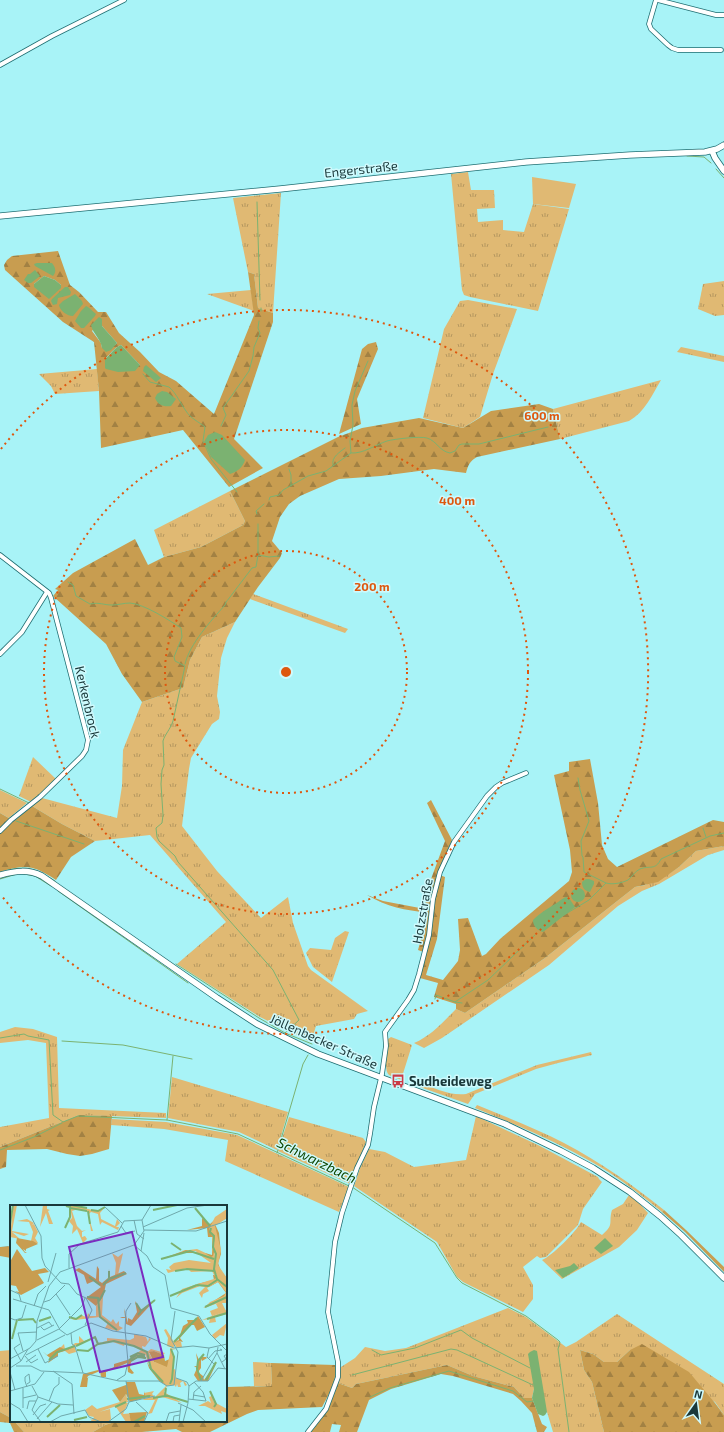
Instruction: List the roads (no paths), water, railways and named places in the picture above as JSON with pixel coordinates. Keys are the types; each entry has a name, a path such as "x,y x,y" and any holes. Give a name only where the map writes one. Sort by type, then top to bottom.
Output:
{"street":[{"path":"0,65 52,36 124,0"},
{"path":"721,50 678,50 672,48 651,29 649,24 657,0 716,15 724,15"},
{"name":"Engerstraße","path":"0,216 246,192 526,162 712,151 724,145"},
{"path":"712,151 724,171"},
{"name":"Kerkenbrock","path":"0,555 47,592 52,598 88,740 88,745 82,756 59,779 0,831"},
{"path":"0,654 22,632 47,592"},
{"name":"Holzstraße","path":"381,1078 386,1046 385,1032 408,1000 419,974 429,935 433,899 446,856 454,842 490,793 502,783 526,773"},
{"name":"Jöllenbecker Straße","path":"0,875 23,871 42,876 217,998 257,1024 313,1051 505,1124 588,1165 630,1192 655,1212 681,1235 724,1278"},
{"path":"308,1432 326,1409 338,1377 338,1362 328,1312 337,1229 350,1187 368,1145 381,1078"}],"waterway":[{"path":"687,156 704,157 711,163"},
{"path":"716,169 724,178"},
{"path":"257,202 260,300"},
{"path":"221,426 226,415 223,408 249,371 254,347 260,333 258,328 259,321"},
{"path":"269,500 270,497 279,495 283,490 308,476 326,471 351,453 350,441 353,425 352,405 355,391 368,361"},
{"path":"143,374 150,382 169,387 192,418 205,427 203,441 211,459 237,492"},
{"path":"351,453 364,451 387,441 419,437 430,439 443,450 450,453 455,451 459,445 462,444 479,444 548,427"},
{"path":"333,465 333,460 335,457 345,448"},
{"path":"289,469 291,475 291,486"},
{"path":"257,514 256,511 264,504"},
{"path":"258,524 258,555"},
{"path":"185,664 191,648 196,640 225,605 252,568 256,567 258,555 269,557 279,556"},
{"path":"68,582 73,585 76,596 90,604 136,604 156,613 181,628 182,637 174,657 175,661 185,666 173,721 163,741 164,765 161,784 163,815 162,823 156,828 157,837 273,970 299,1020 285,1033 312,1044"},
{"path":"564,915 589,900 606,883 584,872 581,841 589,821 578,778"},
{"path":"0,789 29,803"},
{"path":"10,818 23,808"},
{"path":"16,821 84,844"},
{"path":"703,828 706,837"},
{"path":"606,883 614,884 626,881 640,869 657,865 661,859 710,836 724,833"},
{"path":"8,870 28,868 38,871 55,881"},
{"path":"0,879 17,874"},
{"path":"24,874 35,876 51,886"},
{"path":"58,891 188,983"},
{"path":"435,999 436,995 455,1002 488,980 535,935"},
{"path":"176,964 259,1018 285,1033"},
{"path":"455,1002 462,1003"},
{"name":"Schwarzbach","path":"0,1038 24,1034 49,1040 53,1115 63,1122 78,1116 167,1120 238,1134 349,1186"},
{"path":"62,1041 123,1045 192,1059"},
{"path":"277,1153 303,1064 308,1055"},
{"path":"167,1120 173,1056"},
{"path":"0,1150 34,1137 62,1123"},
{"name":"Schwarzbach","path":"352,1187 435,1243 457,1278 462,1283 526,1316 560,1342 558,1349 569,1432"},
{"path":"372,1350 381,1355 415,1348 461,1330 472,1338 530,1368"},
{"path":"352,1375 451,1349 457,1350 533,1385"},
{"path":"370,1397 390,1388 449,1371 513,1391 527,1402 533,1401"}],"place":[{"name":"Sudheideweg","path":"398,1081"}]}
